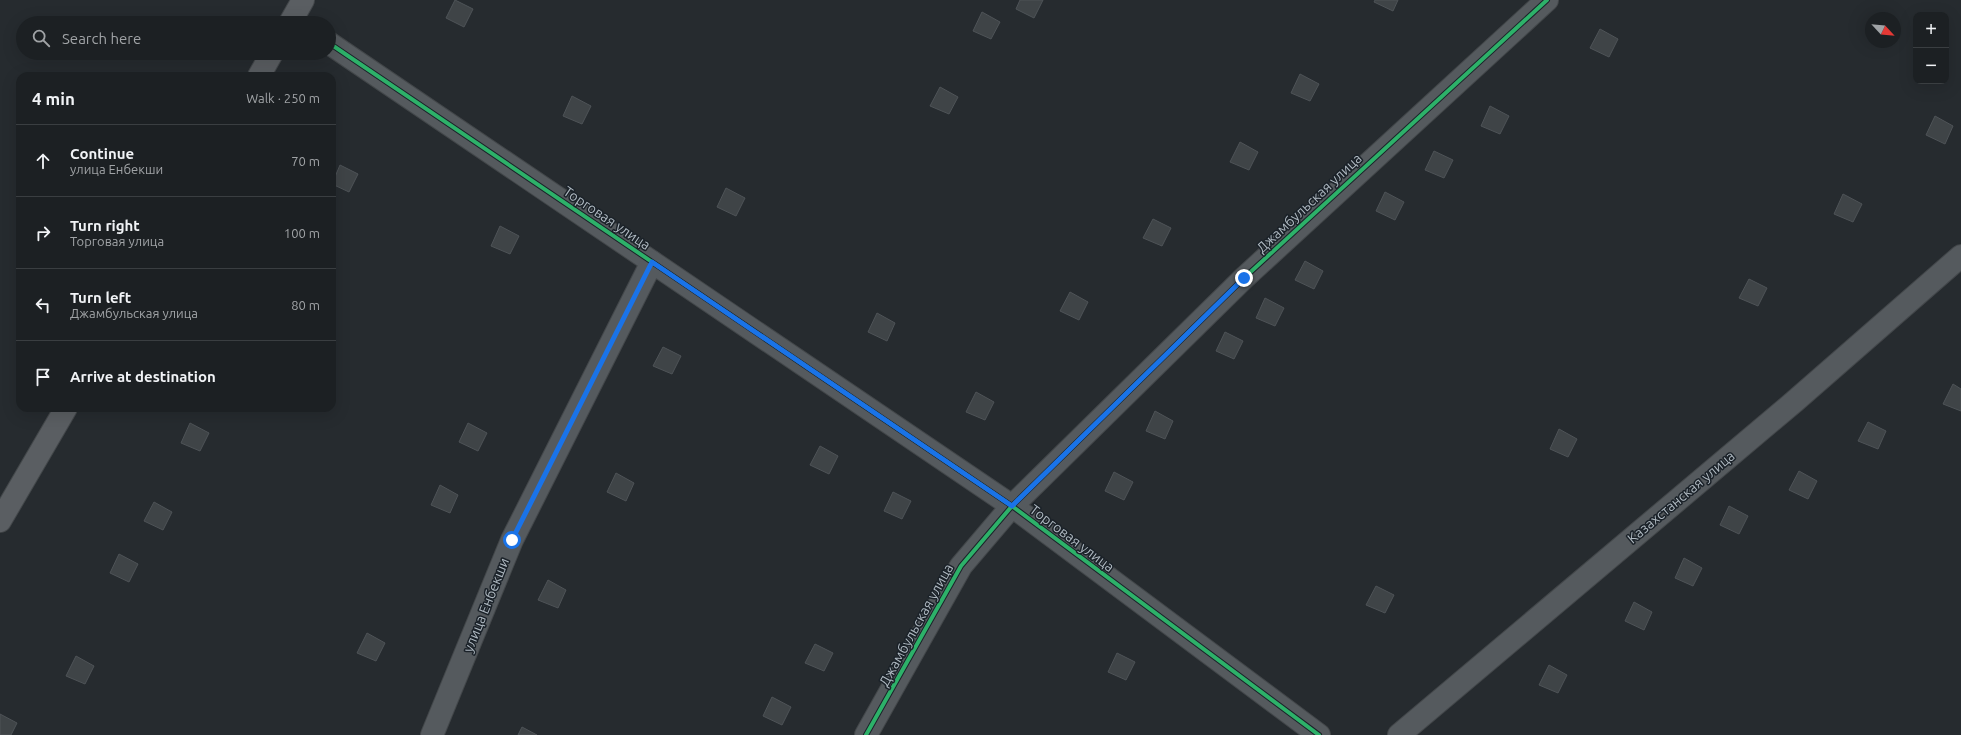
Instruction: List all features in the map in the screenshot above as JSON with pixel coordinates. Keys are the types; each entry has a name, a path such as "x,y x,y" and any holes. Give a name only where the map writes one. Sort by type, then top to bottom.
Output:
{"main road":[{"path":"261,72 268,60"},
{"path":"0,522 64,412"}],"street":[{"name":"Джамбульская улица","path":"866,735 961,566 1012,506 1244,278 1547,0"},
{"name":"Торговая улица","path":"336,48 1012,506 1320,735"},
{"name":"Казахстанская улица","path":"1399,735 1795,401 1961,256"},
{"name":"улица Енбекши","path":"432,735 512,540 652,262"}],"building":[{"path":"455,0 473,9 464,27 446,18"},
{"path":"1020,0 1043,0 1034,18 1016,9"},
{"path":"1375,0 1398,0 1393,11 1374,2"},
{"path":"982,12 1000,22 991,39 973,31"},
{"path":"1600,29 1618,39 1609,57 1590,48"},
{"path":"1300,74 1319,84 1310,101 1291,93"},
{"path":"940,87 958,97 949,114 930,106"},
{"path":"572,96 591,106 582,124 563,116"},
{"path":"1490,106 1509,116 1500,134 1481,126"},
{"path":"1935,116 1953,126 1945,144 1926,135"},
{"path":"1240,142 1258,152 1249,170 1230,162"},
{"path":"1434,151 1453,160 1444,178 1425,170"},
{"path":"340,165 358,174 349,192 336,186 336,174"},
{"path":"726,188 745,198 736,216 717,207"},
{"path":"1385,192 1404,202 1395,220 1376,211"},
{"path":"1843,194 1862,204 1853,222 1834,214"},
{"path":"1153,219 1171,228 1162,246 1143,238"},
{"path":"500,226 519,236 510,254 491,246"},
{"path":"1305,261 1323,271 1314,289 1295,280"},
{"path":"1749,279 1767,288 1758,306 1739,298"},
{"path":"1070,292 1088,302 1079,320 1060,311"},
{"path":"1265,298 1284,308 1275,326 1256,318"},
{"path":"877,313 895,323 887,341 868,332"},
{"path":"1225,332 1243,341 1234,359 1216,351"},
{"path":"663,347 681,356 672,374 653,366"},
{"path":"1953,384 1961,389 1961,411 1943,404"},
{"path":"976,392 994,402 985,420 966,412"},
{"path":"1155,411 1173,421 1165,439 1146,431"},
{"path":"1868,422 1886,431 1878,449 1858,441"},
{"path":"190,423 209,433 200,451 181,443"},
{"path":"468,423 487,433 478,451 459,442"},
{"path":"1559,429 1577,439 1568,457 1550,449"},
{"path":"820,446 838,456 829,474 810,465"},
{"path":"1799,471 1817,481 1808,499 1789,490"},
{"path":"1114,472 1133,482 1124,500 1105,491"},
{"path":"616,473 634,483 626,501 607,492"},
{"path":"440,485 458,495 450,513 431,505"},
{"path":"893,492 911,501 902,519 884,511"},
{"path":"154,502 172,512 163,530 144,521"},
{"path":"1729,506 1748,516 1739,534 1720,525"},
{"path":"119,554 138,564 129,582 110,573"},
{"path":"1684,558 1702,568 1693,586 1675,578"},
{"path":"548,580 566,590 558,608 538,600"},
{"path":"1376,586 1394,595 1385,613 1366,605"},
{"path":"1634,602 1652,612 1644,630 1625,621"},
{"path":"367,633 385,643 376,661 357,653"},
{"path":"815,644 833,653 824,671 805,663"},
{"path":"1117,653 1135,662 1126,680 1108,672"},
{"path":"76,656 94,666 85,684 66,676"},
{"path":"1549,665 1567,675 1558,693 1539,685"},
{"path":"772,697 791,707 782,725 763,716"},
{"path":"0,714 17,723 11,735 0,735"},
{"path":"522,727 537,735 518,735"}],"cycle path":[{"path":"866,735 961,566 1012,506 1244,278 1547,0"},
{"path":"336,48 1012,506 1319,735"}],"route":[{"path":"512,540 652,262 1012,506 1244,278"}]}
